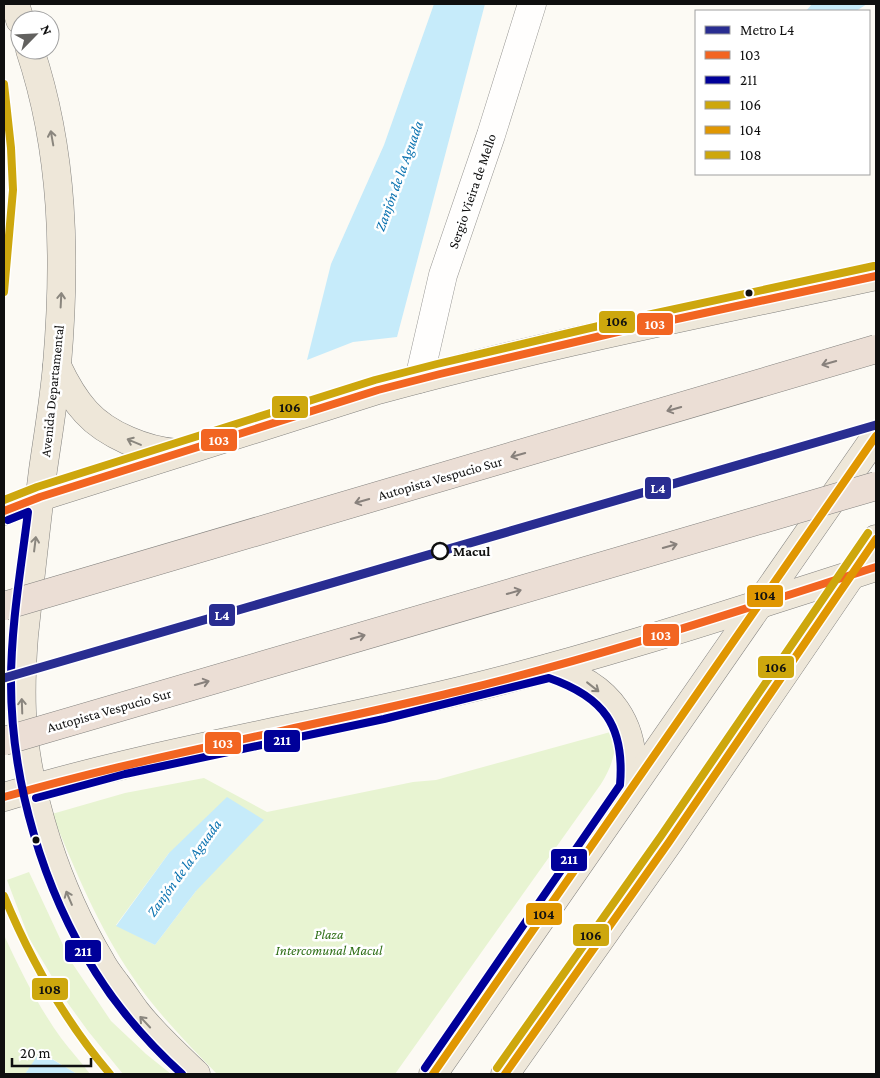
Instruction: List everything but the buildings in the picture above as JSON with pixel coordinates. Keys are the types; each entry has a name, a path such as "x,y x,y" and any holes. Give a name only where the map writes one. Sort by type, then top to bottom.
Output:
{"highway":[{"name":"Autopista Vespucio Sur","path":"4,606 876,349"},
{"name":"Autopista Vespucio Sur","path":"4,741 876,486"}],"main road":[{"name":"Avenida Departamental","path":"33,60 48,116 56,159 60,197 62,275 57,366 24,636 21,681 26,751 33,788 56,865 71,904 102,964 137,1013 196,1074"},
{"path":"4,511 378,390 418,379 577,341 876,276"},
{"path":"57,366 76,401 87,414 101,424 140,445 163,452 181,453"},
{"path":"433,1074 876,436"},
{"path":"505,1074 864,571 876,539"},
{"path":"4,798 33,788 123,764 382,709 549,668 756,607 864,571"},
{"path":"549,668 568,673 586,682 602,694 615,709 629,739 633,772 630,788"}],"street":[{"name":"Sergio Vieira de Mello","path":"418,379 444,275 532,4"}],"green space":[{"name":"Plaza Intercomunal Macul","path":"614,731 613,759 601,784 395,1074 217,1074 162,1015 141,989 120,957 88,897 52,814 125,793 204,778 267,812 413,782 436,780","holes":["169,853 196,891 155,945 116,925"]},
{"path":"29,872 70,960 111,1021 146,1054 171,1074 123,1074 67,1002 29,938 7,880"},
{"path":"4,935 37,1001 61,1038 90,1074 77,1074 41,1052 25,1074 4,1074"}],"water":[{"name":"Zanjón de la Aguada","path":"434,4 485,4 397,337 353,342 307,360 331,264 384,145"},
{"path":"812,4 867,4 858,10 807,10"},
{"name":"Zanjón de la Aguada","path":"227,797 264,820 196,891 155,945 116,926 169,853"},
{"path":"40,1052 77,1074 25,1074"}],"metro line":[{"name":"L4","path":"4,678 876,425"}],"transit line":[{"name":"108","path":"4,84 11,148 13,190 4,292"},
{"name":"106","path":"4,500 37,487 375,380 624,320 874,266"},
{"name":"103","path":"4,511 40,497 378,390 626,330 876,276"},
{"name":"104","path":"433,1074 876,436"},
{"name":"211","path":"8,520 28,512 15,618 11,682 12,720 17,758 34,834 60,906 77,941 96,973 115,1001 136,1026 182,1074"},
{"name":"106","path":"497,1068 661,836 868,533"},
{"name":"104","path":"505,1074 669,842 876,539"},
{"name":"103","path":"4,797 174,754 512,678 669,633 876,567"},
{"name":"211","path":"36,798 125,774 384,719 549,678 584,694 607,716 614,730 619,746 621,764 620,785 425,1068"},
{"name":"108","path":"4,896 25,944 63,1011 93,1054 110,1074"}],"place":[{"name":"Macul","path":"440,551"}]}
